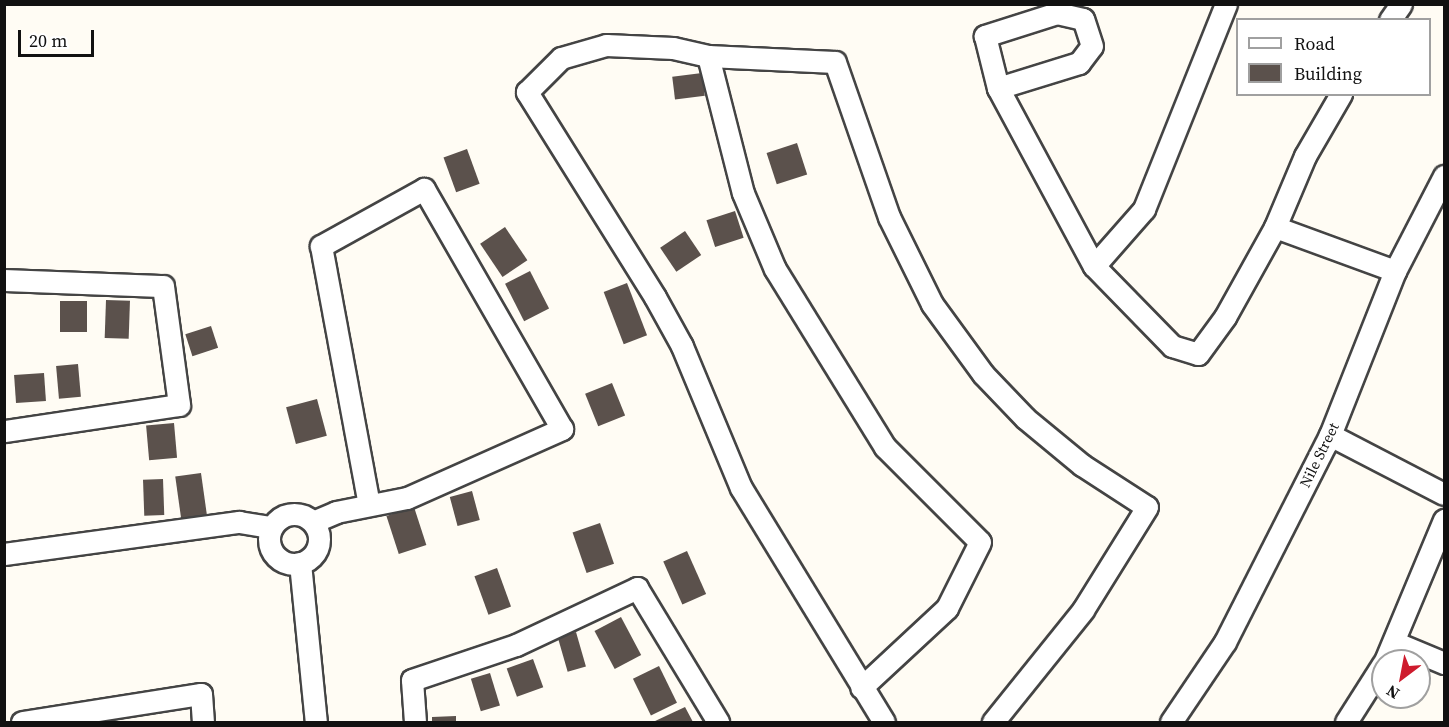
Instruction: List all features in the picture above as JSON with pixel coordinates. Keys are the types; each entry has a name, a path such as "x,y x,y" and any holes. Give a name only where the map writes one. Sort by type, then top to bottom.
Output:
{"street":[{"path":"1094,266 1144,209 1226,4"},
{"path":"1391,18 1401,4"},
{"path":"998,88 1078,63 1092,46 1083,19 1057,14 985,36 998,88 1094,266 1172,346 1198,354 1225,317 1275,227 1305,156 1340,96"},
{"path":"884,723 741,488 682,346 655,297 527,92 561,58 606,45 673,48 708,56 835,62 889,217 932,304 983,374 1025,418 1082,465 1147,507 1083,610 993,723"},
{"path":"708,56 743,193 774,269 885,447 980,542 947,608 861,688"},
{"name":"Nile Street","path":"1171,723 1225,642 1330,435 1395,272 1444,176"},
{"path":"4,554 240,522 271,527 291,514 313,522 369,504 407,498 562,429 424,189 321,246 369,504"},
{"path":"1275,227 1395,272"},
{"path":"4,280 163,286 179,405 4,431"},
{"path":"1330,435 1444,494"},
{"path":"1391,649 1444,520"},
{"path":"271,527 268,541 274,554 286,562 300,563 318,546 313,522"},
{"path":"300,563 316,723"},
{"path":"415,723 412,680 516,645 637,588 718,723"},
{"path":"1346,723 1371,683"},
{"path":"22,723 201,694 202,723"}],"building":[{"path":"702,73 705,96 675,99 672,77"},
{"path":"797,143 807,174 777,184 767,153"},
{"path":"467,149 480,184 456,192 444,158"},
{"path":"735,211 744,238 715,247 706,220"},
{"path":"505,227 527,260 502,277 480,244"},
{"path":"685,231 701,255 676,272 660,248"},
{"path":"530,271 549,308 524,321 505,284"},
{"path":"627,283 647,335 624,344 604,292"},
{"path":"106,300 130,301 129,339 105,338"},
{"path":"60,301 87,301 87,332 60,332"},
{"path":"211,326 218,348 192,356 185,334"},
{"path":"78,364 81,397 59,399 56,366"},
{"path":"44,373 46,401 16,403 14,375"},
{"path":"612,383 625,415 598,426 585,394"},
{"path":"317,399 327,436 296,444 286,407"},
{"path":"174,423 177,458 149,460 146,425"},
{"path":"201,473 207,515 181,518 175,477"},
{"path":"163,479 164,515 144,516 143,480"},
{"path":"472,491 480,520 458,526 450,497"},
{"path":"414,507 426,545 399,554 386,516"},
{"path":"600,523 614,564 587,573 573,532"},
{"path":"687,551 706,594 682,605 663,562"},
{"path":"497,568 511,607 488,615 474,576"},
{"path":"621,617 641,655 615,669 595,631"},
{"path":"576,632 586,667 568,672 558,637"},
{"path":"533,659 543,687 517,697 507,669"},
{"path":"659,666 677,703 651,716 633,679"},
{"path":"490,673 500,706 481,711 471,679"},
{"path":"685,707 693,722 653,722"},
{"path":"456,716 456,722 432,722 432,717"}]}
